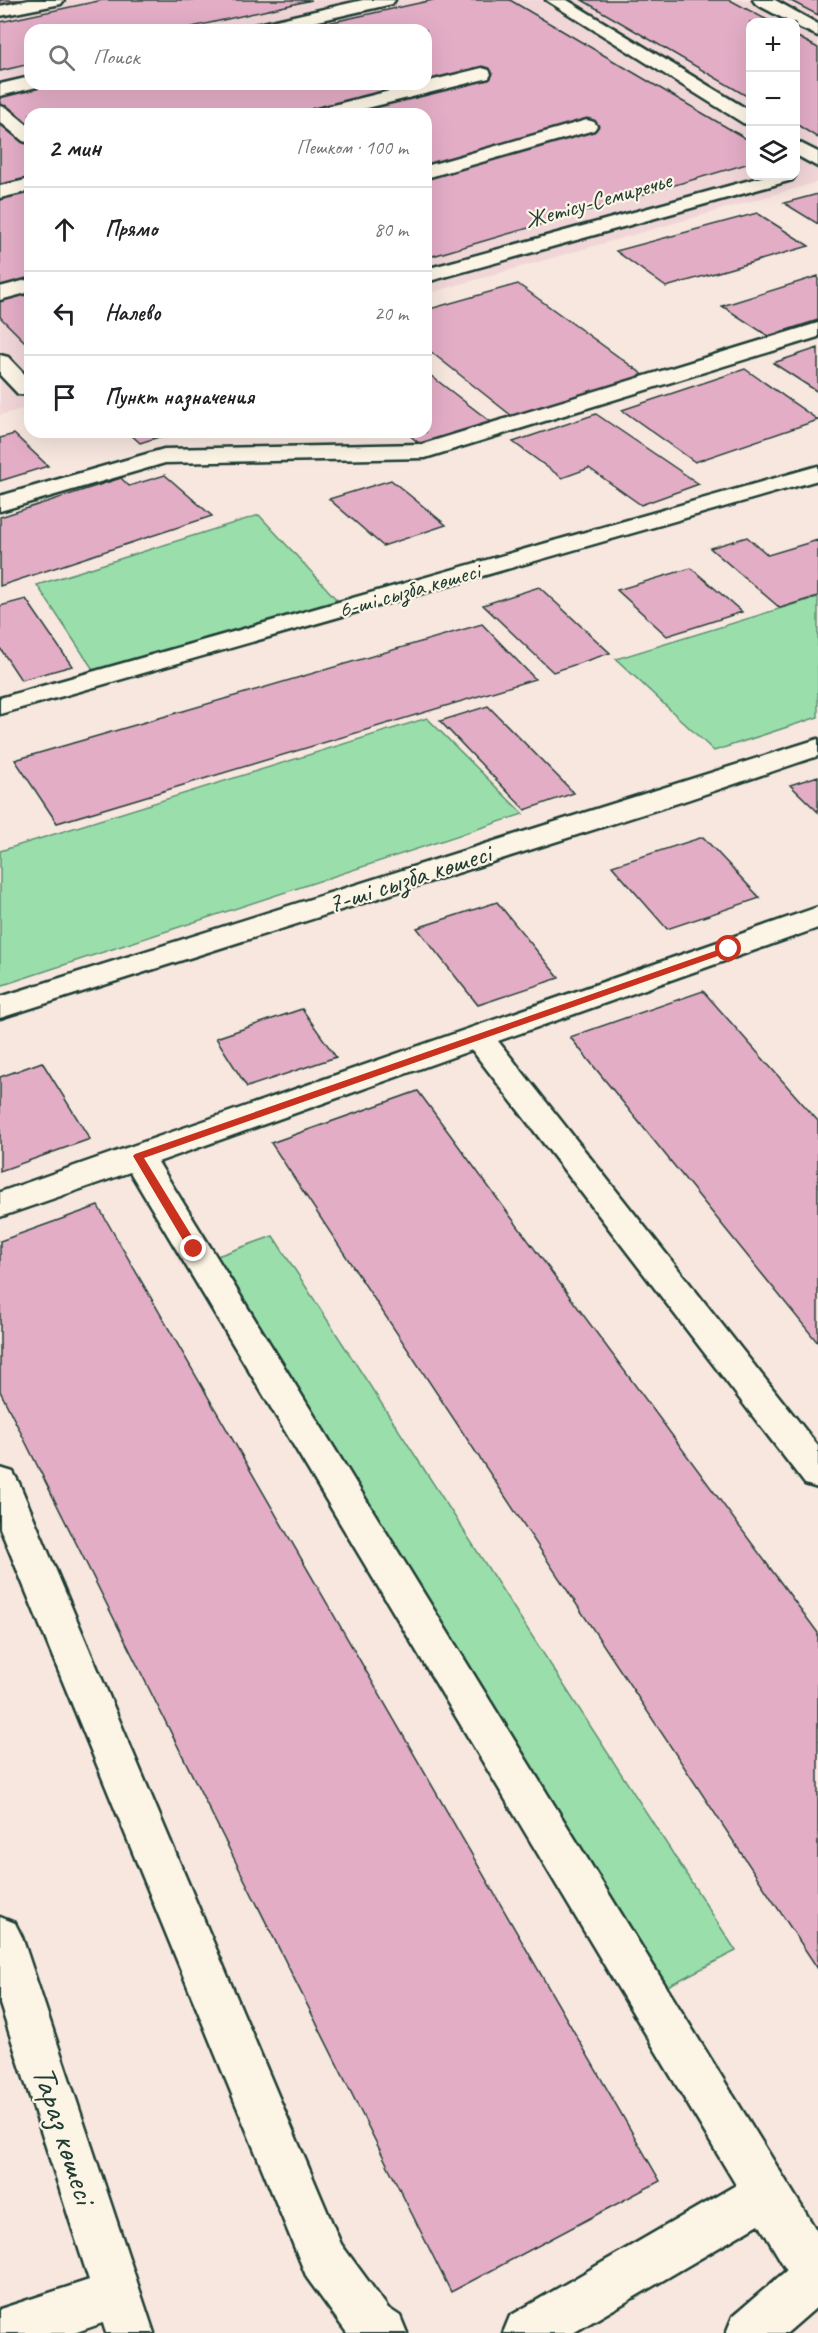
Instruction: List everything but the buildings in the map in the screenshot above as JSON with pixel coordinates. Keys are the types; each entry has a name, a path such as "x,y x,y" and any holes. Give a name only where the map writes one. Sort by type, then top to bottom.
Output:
{"street":[{"path":"0,11 55,0"},
{"path":"282,24 386,0"},
{"path":"555,0 746,117"},
{"path":"762,0 818,31"},
{"path":"432,87 483,74"},
{"path":"0,90 24,84"},
{"path":"344,108 418,90"},
{"path":"0,112 24,132"},
{"path":"432,170 587,126"},
{"path":"800,150 818,161"},
{"path":"800,171 818,166"},
{"name":"Жетісу-Семиречье","path":"432,274 771,180"},
{"path":"0,192 24,186"},
{"path":"0,294 24,287"},
{"path":"0,504 164,456 425,452 818,330"},
{"path":"0,362 24,384"},
{"path":"0,396 24,389"},
{"name":"6-ші сызба көшесі","path":"0,706 818,473"},
{"name":"7-ші сызба көшесі","path":"0,1008 671,796 818,747"},
{"path":"0,1205 818,917"},
{"path":"478,1037 818,1473"},
{"path":"138,1156 817,2275 750,2333"},
{"path":"0,1483 324,2261 371,2325 382,2333"},
{"name":"Тараз көшесі","path":"0,1937 124,2314"},
{"path":"527,2333 767,2193"},
{"path":"0,2333 124,2314"}],"shaded area":[{"path":"0,0 818,0 818,182 432,292 432,108 24,108 24,409 0,415"}],"green space":[{"path":"259,515 339,602 94,671 37,585"},
{"path":"818,597 818,717 714,751 616,659"},
{"path":"427,718 523,814 0,986 0,851"},
{"path":"273,1236 736,1951 660,1990 209,1259"}],"route":[{"path":"194,1249 138,1156 729,949"}]}
